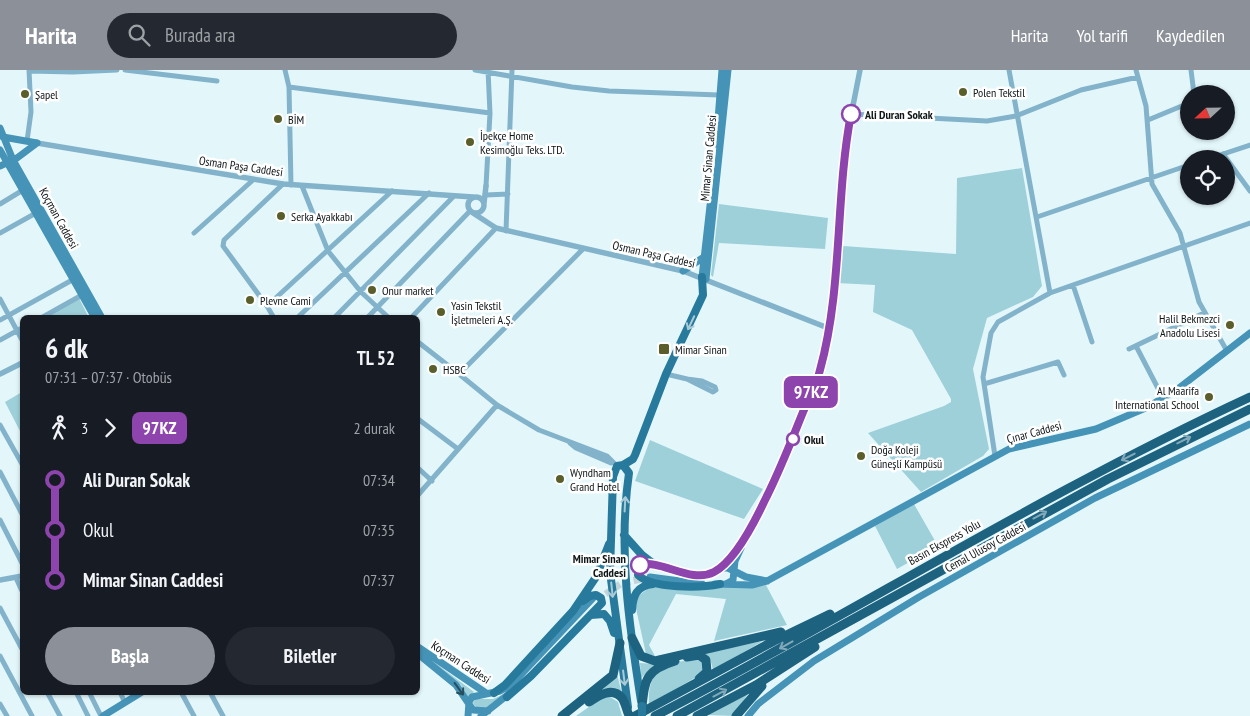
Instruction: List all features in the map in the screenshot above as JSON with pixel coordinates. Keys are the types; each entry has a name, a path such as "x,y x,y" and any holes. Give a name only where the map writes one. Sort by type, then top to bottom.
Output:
{"highway":[{"name":"Basın Ekspress Yolu","path":"655,716 1106,468 1250,397"},
{"name":"Basın Ekspress Yolu","path":"677,716 1108,479 1250,409"},
{"path":"571,716 598,696 611,692 622,697 631,715 894,580 904,578"},
{"path":"697,716 756,685 793,660 868,617 890,598"},
{"path":"632,638 641,656 655,661 711,646 762,638 826,616"},
{"path":"562,716 610,679 615,670 620,643"},
{"path":"642,706 644,686 654,670 694,655 703,657 708,663 707,672 686,688"},
{"path":"736,716 758,689 793,660"}],"main road":[{"name":"Mimar Sinan Caddesi","path":"704,278 704,257 722,70"},
{"name":"Mimar Sinan Caddesi","path":"704,278 728,70"},
{"name":"Koçman Caddesi","path":"0,128 3,137 5,162 98,315"},
{"name":"Osman Paşa Caddesi","path":"3,137 37,143"},
{"path":"0,150 5,162 37,143"},
{"name":"Koçman Caddesi","path":"5,162 82,294 98,315"},
{"path":"683,271 704,257"},
{"path":"631,715 610,572 613,478 618,465 633,459 635,455 666,374 703,295 704,278"},
{"name":"Çınar Caddesi","path":"650,578 752,585 767,581 864,530 1009,449 1096,428 1122,419 1163,398 1250,333"},
{"name":"Cemal Ulusoy Caddesi","path":"748,716 765,698 814,661 935,588 1095,498 1250,424"},
{"path":"618,465 629,473 624,500 624,535 630,622 642,716"},
{"path":"642,574 694,580 709,574 720,568 750,530"},
{"path":"709,574 686,574 645,564 640,565 638,570 638,576 645,581 657,584 705,587 723,584 733,580 735,561 750,530"},
{"path":"624,535 642,555 657,566"},
{"path":"573,611 596,577 610,542"},
{"path":"720,568 734,570 746,577 767,581"},
{"path":"630,622 633,596 641,588 657,584"},
{"path":"481,716 531,676 601,605 602,600 599,596 589,597 573,611 505,685 490,693"},
{"path":"468,716 472,697 490,693 512,684 595,600 507,697"},
{"path":"589,616 602,613 606,616 620,643"},
{"name":"Koçman Caddesi","path":"420,648 490,693"},
{"name":"Koçman Caddesi","path":"420,656 456,685 469,706"},
{"path":"102,716 137,695"},
{"path":"469,706 476,711 488,710"}],"street":[{"path":"27,141 31,112 29,70 73,72 117,70"},
{"path":"125,70 217,81"},
{"path":"284,70 289,87 291,185"},
{"path":"474,70 609,91 719,95"},
{"path":"506,231 512,70"},
{"path":"750,530 777,476 820,370 828,328 841,191 851,114 860,70"},
{"path":"1010,70 1016,116 1037,216 1050,293"},
{"path":"1136,70 1148,120 1151,178 1185,246 1199,302 1227,351"},
{"path":"1191,70 1193,85"},
{"path":"470,211 480,213 484,206 486,195 490,113 488,71"},
{"path":"851,114 986,121 1016,116 1081,90 1138,77"},
{"path":"289,87 490,113"},
{"path":"1148,120 1180,107"},
{"name":"Osman Paşa Caddesi","path":"37,143 291,185 429,192 453,197 465,195 475,197"},
{"path":"1235,150 1250,145"},
{"path":"1037,216 1180,168"},
{"path":"1235,170 1250,191"},
{"path":"194,233 253,180"},
{"path":"272,315 223,246 224,240 283,184"},
{"path":"302,186 328,251 361,292 385,315"},
{"path":"470,211 468,201 486,186"},
{"path":"0,204 23,190"},
{"path":"267,306 392,191"},
{"path":"301,315 429,192"},
{"path":"486,195 508,194"},
{"path":"337,315 453,197"},
{"name":"Osman Paşa Caddesi","path":"453,197 496,228 683,271 828,328"},
{"path":"415,315 496,228 488,220 481,199 475,197"},
{"path":"370,315 470,211"},
{"path":"0,233 36,213"},
{"path":"995,456 984,384 985,358 991,333 998,322 1050,293 1250,223"},
{"path":"459,374 583,249"},
{"path":"0,320 74,279"},
{"path":"1073,285 1092,342"},
{"path":"46,315 82,294"},
{"path":"0,299 20,329 0,340"},
{"path":"1129,349 1204,313"},
{"path":"420,344 497,405 539,430 606,456 618,465"},
{"path":"1136,346 1163,398"},
{"path":"984,384 1058,362 1064,375"},
{"path":"0,374 20,364"},
{"path":"666,374 687,380 713,392 716,390 715,387 702,381 687,380"},
{"path":"420,493 497,405"},
{"path":"420,420 458,449"},
{"path":"0,425 2,433 20,461"},
{"path":"420,470 432,481"},
{"path":"0,472 20,510"},
{"path":"0,520 20,559"},
{"path":"0,573 2,580 20,577"},
{"path":"16,578 20,587"},
{"path":"0,608 20,645"},
{"path":"0,656 20,694"},
{"path":"21,695 32,716"},
{"path":"49,695 60,716"},
{"path":"78,695 88,716"},
{"path":"91,695 102,716"},
{"path":"121,695 125,703"},
{"path":"183,695 194,716"},
{"path":"212,695 223,716"},
{"path":"0,704 7,716"}],"shaded area":[{"path":"1022,168 1042,286 1033,297 987,318 973,369 989,449 983,456 921,492 868,433 944,406 951,402 951,399 912,330 873,312 875,285 837,283 843,246 956,254 957,178"},
{"path":"719,204 828,218 825,249 719,243 713,277 711,275"},
{"path":"79,298 88,315 48,315"},
{"path":"20,393 20,431 5,402"},
{"path":"650,440 763,489 744,519 635,481"},
{"path":"914,504 938,546 897,569 875,526"},
{"path":"653,585 752,588 766,585 787,625 714,641 726,599 676,594 649,645 655,656 646,654 635,604 638,596"},
{"path":"763,641 713,670 710,658 704,653"},
{"path":"420,652 474,692 468,698 461,685"},
{"path":"696,659 703,663 704,671 649,705 651,684 660,670 675,663"},
{"path":"640,663 655,664 641,678"},
{"path":"617,674 622,694 610,688 603,689"},
{"path":"749,692 734,716 708,715"},
{"path":"502,695 486,708 476,708 473,703 475,699 493,699"},
{"path":"603,697 610,697 618,702 622,716 576,716"}],"tunnel":[{"path":"597,600 620,584 645,578"}],"bus line":[{"name":"97KZ","path":"640,565 649,564 686,574 709,574 720,568 750,530 777,476 820,370 832,304 841,191 851,114"}],"place":[{"name":"Polen Tekstil","path":"963,92"},
{"name":"Şapel","path":"25,94"},
{"name":"Ali Duran Sokak","path":"851,114"},
{"name":"BİM","path":"278,119"},
{"name":"İpekçe Home Kesimoğlu Teks. LTD.","path":"470,142"},
{"name":"Serka Ayakkabı","path":"281,216"},
{"name":"Onur market","path":"372,290"},
{"name":"Plevne Cami","path":"250,300"},
{"name":"Yasin Tekstil İşletmeleri A.Ş.","path":"441,312"},
{"name":"Halil Bekmezci Anadolu Lisesi","path":"1230,325"},
{"name":"Mimar Sinan","path":"664,349"},
{"name":"HSBC","path":"433,369"},
{"name":"Al Maarifa International School","path":"1209,397"},
{"name":"Okul","path":"793,439"},
{"name":"Doğa Koleji Güneşli Kampüsü","path":"861,456"},
{"name":"Wyndham Grand Hotel","path":"560,479"},
{"name":"Mimar Sinan Caddesi","path":"640,565"}]}
